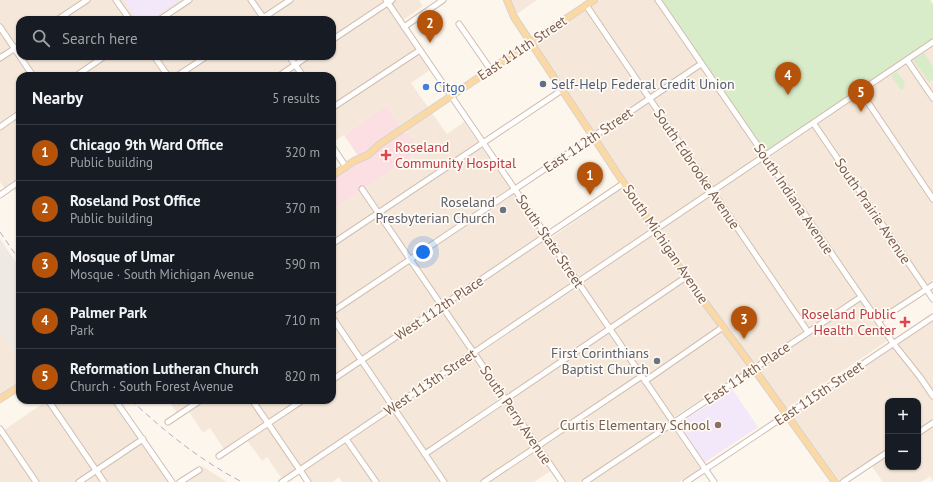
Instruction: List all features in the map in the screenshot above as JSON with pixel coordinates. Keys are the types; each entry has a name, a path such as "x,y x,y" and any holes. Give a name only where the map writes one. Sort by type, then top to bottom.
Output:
{"main road":[{"name":"South Michigan Avenue","path":"507,0 514,17 686,277 835,482"},
{"name":"East 111th Street","path":"336,173 354,161 368,155 380,144 586,6 592,0"},
{"path":"0,399 16,389"}],"street":[{"path":"63,16 87,0"},
{"path":"116,0 127,16"},
{"path":"165,16 189,0"},
{"path":"251,0 261,16"},
{"path":"267,16 290,0"},
{"path":"404,27 443,0"},
{"name":"South Indiana Avenue","path":"658,0 878,322 933,396"},
{"path":"336,37 388,1"},
{"name":"South State Street","path":"388,1 404,27 714,482"},
{"name":"South Edbrooke Avenue","path":"586,6 808,332"},
{"path":"460,24 491,70"},
{"path":"0,27 15,48 0,58"},
{"name":"West 113th Street","path":"282,482 814,124 933,42"},
{"path":"336,105 420,50"},
{"path":"23,60 30,72"},
{"path":"82,72 100,60"},
{"path":"157,60 165,72"},
{"path":"183,72 201,60"},
{"path":"292,60 300,72"},
{"path":"284,72 302,60"},
{"path":"907,60 933,98"},
{"name":"East 112th Street","path":"336,309 701,64"},
{"path":"336,241 562,90"},
{"path":"860,92 933,198"},
{"path":"0,127 16,116"},
{"name":"South Prairie Avenue","path":"814,124 933,299"},
{"path":"336,152 346,167"},
{"name":"West 112th Place","path":"336,377 624,183"},
{"path":"0,195 16,184"},
{"name":"South Perry Avenue","path":"362,189 562,482"},
{"path":"425,454 686,277"},
{"path":"878,322 933,285"},
{"name":"East 114th Place","path":"585,482 861,297"},
{"name":"East 115th Street","path":"686,482 933,317"},
{"path":"336,324 444,482"},
{"path":"484,482 723,327"},
{"path":"51,404 104,482"},
{"path":"118,404 172,482"},
{"path":"168,422 195,404"},
{"path":"255,404 308,482"},
{"path":"219,456 297,404"},
{"path":"921,430 933,423"},
{"path":"0,429 36,482"},
{"path":"79,482 143,439"},
{"path":"346,439 376,482"},
{"path":"843,482 885,454"},
{"path":"180,482 199,470"}],"shaded area":[{"path":"0,0 419,0 423,6 399,23 430,70 411,83 428,107 400,126 386,106 336,140 336,72 16,72 16,193 11,185 5,189 0,182"},
{"path":"124,0 180,0 156,16 134,16"},
{"path":"510,0 537,0 517,14"},
{"path":"600,0 655,0 764,161 933,46 933,280 875,321 887,341 786,409 726,327 535,44"},
{"name":"Roseland Community Hospital","path":"386,106 420,151 336,207 336,176 361,160 344,135"},
{"path":"432,113 447,134 464,122 547,241 622,188 687,283 750,368 668,421 700,468 679,482 587,482 584,479 579,482 564,482 555,468 534,482 487,482 485,478 479,482 379,482 377,479 372,482 342,482 339,477 332,482 311,482 300,466 282,479 267,457 262,461 244,436 224,449 210,428 203,433 186,407 177,413 171,404 336,404 336,207 419,152 406,130"},
{"path":"0,239 16,262 16,354 0,330"},
{"path":"933,321 933,481 930,476 921,482 883,482 868,461 839,480 792,415"},
{"path":"0,330 16,354 16,384 0,395"},
{"name":"Curtis Elementary School","path":"732,389 758,427 705,462 679,424"},
{"path":"42,404 116,404 169,482 0,482 0,433"},
{"path":"202,466 227,482 185,482 201,471 200,468"}],"green space":[{"path":"661,0 930,0 933,4 933,39 770,151 766,152 763,150"},
{"path":"924,53 933,67 933,79 929,82 913,60"},
{"path":"897,72 905,83 903,84 905,87 901,90 891,76"}],"railway":[{"path":"0,232 16,255"},
{"path":"136,404 197,455 242,482"}],"place":[{"name":"Roseland Post Office","path":"430,43"},
{"name":"Self-Help Federal Credit Union","path":"543,84"},
{"name":"Citgo","path":"426,87"},
{"name":"Palmer Park","path":"788,95"},
{"name":"Reformation Lutheran Church","path":"861,112"},
{"name":"Roseland Community Hospital","path":"386,155"},
{"name":"Chicago 9th Ward Office","path":"590,195"},
{"name":"Roseland Presbyterian Church","path":"503,210"},
{"name":"Roseland Public Health Center","path":"905,322"},
{"name":"Mosque of Umar","path":"744,339"},
{"name":"First Corinthians Baptist Church","path":"657,361"},
{"name":"Curtis Elementary School","path":"718,425"}]}
